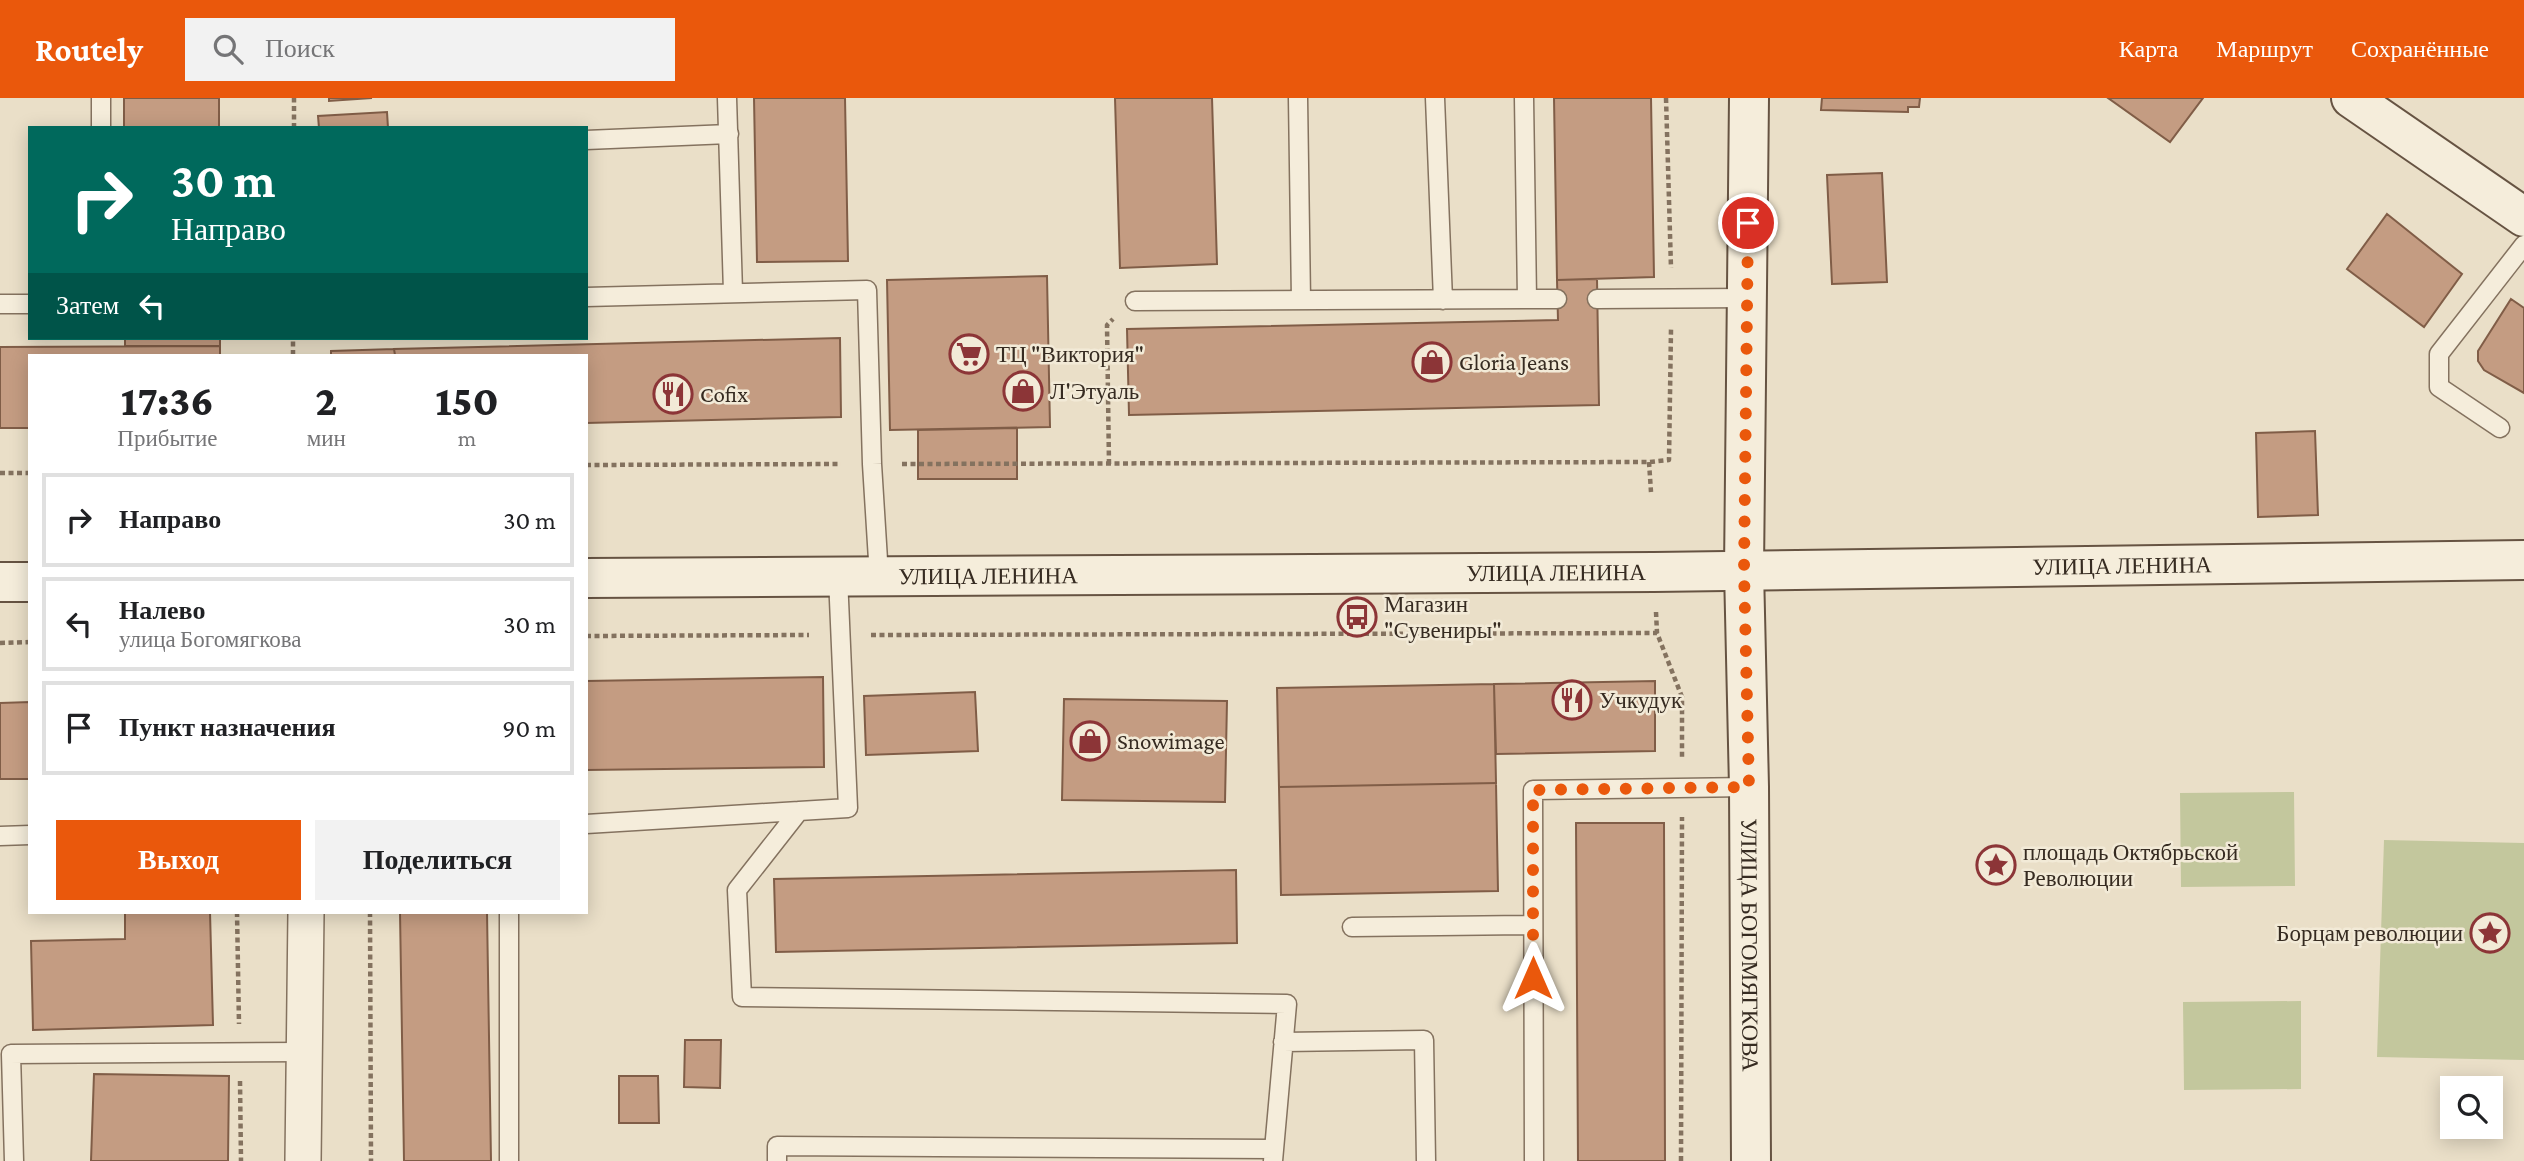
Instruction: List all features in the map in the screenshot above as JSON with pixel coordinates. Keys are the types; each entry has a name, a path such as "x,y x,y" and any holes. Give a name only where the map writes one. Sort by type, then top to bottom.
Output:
{"main road":[{"name":"УЛИЦА БОГОМЯГКОВА","path":"1749,98 1744,570 1749,787 1751,1161"},
{"path":"2351,98 2524,218"},
{"name":"УЛИЦА ЛЕНИНА","path":"588,578 1744,570 2524,560"},
{"path":"0,582 28,582"}],"street":[{"path":"303,1161 306,914"}],"lane":[{"path":"101,98 101,126"},
{"path":"727,98 733,292"},
{"path":"1298,98 1301,300"},
{"path":"1435,98 1443,300"},
{"path":"1524,98 1527,299"},
{"path":"588,140 729,134"},
{"path":"2500,428 2440,387 2439,354 2524,245"},
{"path":"588,297 867,290 872,464 879,576"},
{"path":"1597,299 1747,298"},
{"path":"1135,300 1558,299"},
{"path":"0,304 28,304"},
{"path":"588,824 848,808 838,576"},
{"path":"1534,1161 1533,790 1749,787"},
{"path":"777,1161 777,1146 1274,1155 1287,1004 742,997 737,890 799,811"},
{"path":"0,836 28,835"},
{"path":"509,914 509,1161"},
{"path":"1352,927 1533,925"},
{"path":"1283,1042 1424,1040 1426,1161"},
{"path":"14,1161 11,1054 304,1052"}],"path":[{"path":"294,98 294,126"},
{"path":"1109,464 1107,325 1135,300"},
{"path":"588,465 1649,462 1651,492"},
{"path":"0,474 28,473"},
{"path":"1656,611 1657,633 1682,697 1681,1161"},
{"path":"588,636 1657,633"},
{"path":"0,643 28,642"},
{"path":"370,914 371,1161"}],"green space":[{"path":"2294,792 2295,886 2181,887 2180,793"},
{"path":"2384,840 2524,843 2524,1060 2377,1057"},
{"path":"2301,1001 2301,1089 2184,1090 2183,1002"}],"building":[{"path":"124,98 219,98 219,126 124,126"},
{"path":"329,98 372,98 329,101"},
{"path":"754,98 845,98 848,261 757,262"},
{"path":"1115,98 1212,98 1217,264 1120,268"},
{"path":"1554,98 1651,98 1654,277 1557,280"},
{"path":"1822,98 1920,98 1919,107 1908,107 1908,112 1821,110"},
{"path":"2108,98 2203,98 2170,142"},
{"path":"387,112 388,126 319,126 318,116"},
{"path":"1882,173 1887,282 1832,284 1827,175"},
{"path":"2387,214 2462,274 2424,327 2347,269"},
{"name":"ТЦ \"Виктория\"","path":"1047,276 1050,427 890,430 887,280"},
{"path":"1597,279 1599,405 1129,415 1127,329 1558,320 1557,280"},
{"path":"2511,299 2524,308 2524,393 2484,370 2478,361 2478,351"},
{"path":"840,338 841,417 588,423 588,354 395,354 394,349"},
{"path":"125,340 220,340 220,346 125,346"},
{"path":"220,346 220,354 28,354 28,428 0,428 0,347"},
{"path":"394,349 395,354 331,354 331,351"},
{"path":"1017,428 1017,479 918,479 918,430"},
{"path":"2315,431 2318,515 2258,517 2256,433"},
{"path":"823,677 824,767 588,770 588,681"},
{"path":"1655,681 1655,751 1496,754 1494,684"},
{"path":"1494,684 1496,783 1279,787 1277,688"},
{"path":"975,692 978,751 866,755 864,696"},
{"path":"1064,699 1227,701 1225,802 1062,800"},
{"path":"28,702 28,779 0,779 0,703"},
{"path":"1496,783 1498,891 1281,895 1279,787"},
{"path":"1576,823 1664,823 1665,1161 1578,1161"},
{"path":"1236,870 1237,943 776,952 774,879"},
{"path":"125,914 210,914 213,1025 33,1030 31,941 125,939"},
{"path":"400,914 487,914 491,1161 404,1161"},
{"path":"685,1040 721,1040 720,1088 684,1087"},
{"path":"94,1074 229,1076 228,1161 91,1161"},
{"path":"619,1076 658,1076 659,1123 619,1123"}],"place":[{"name":"ТЦ \"Виктория\"","path":"969,354"},
{"name":"Gloria Jeans","path":"1432,362"},
{"name":"Л'Этуаль","path":"1023,391"},
{"name":"Cofix","path":"673,394"},
{"name":"Магазин \"Сувениры\"","path":"1357,617"},
{"name":"Учкудук","path":"1572,700"},
{"name":"Snowimage","path":"1090,741"},
{"name":"площадь Октябрьской Революции","path":"1996,865"},
{"name":"Борцам революции","path":"2490,933"}],"route":[{"path":"1533,978 1533,790 1749,787 1744,570 1748,223"}]}
